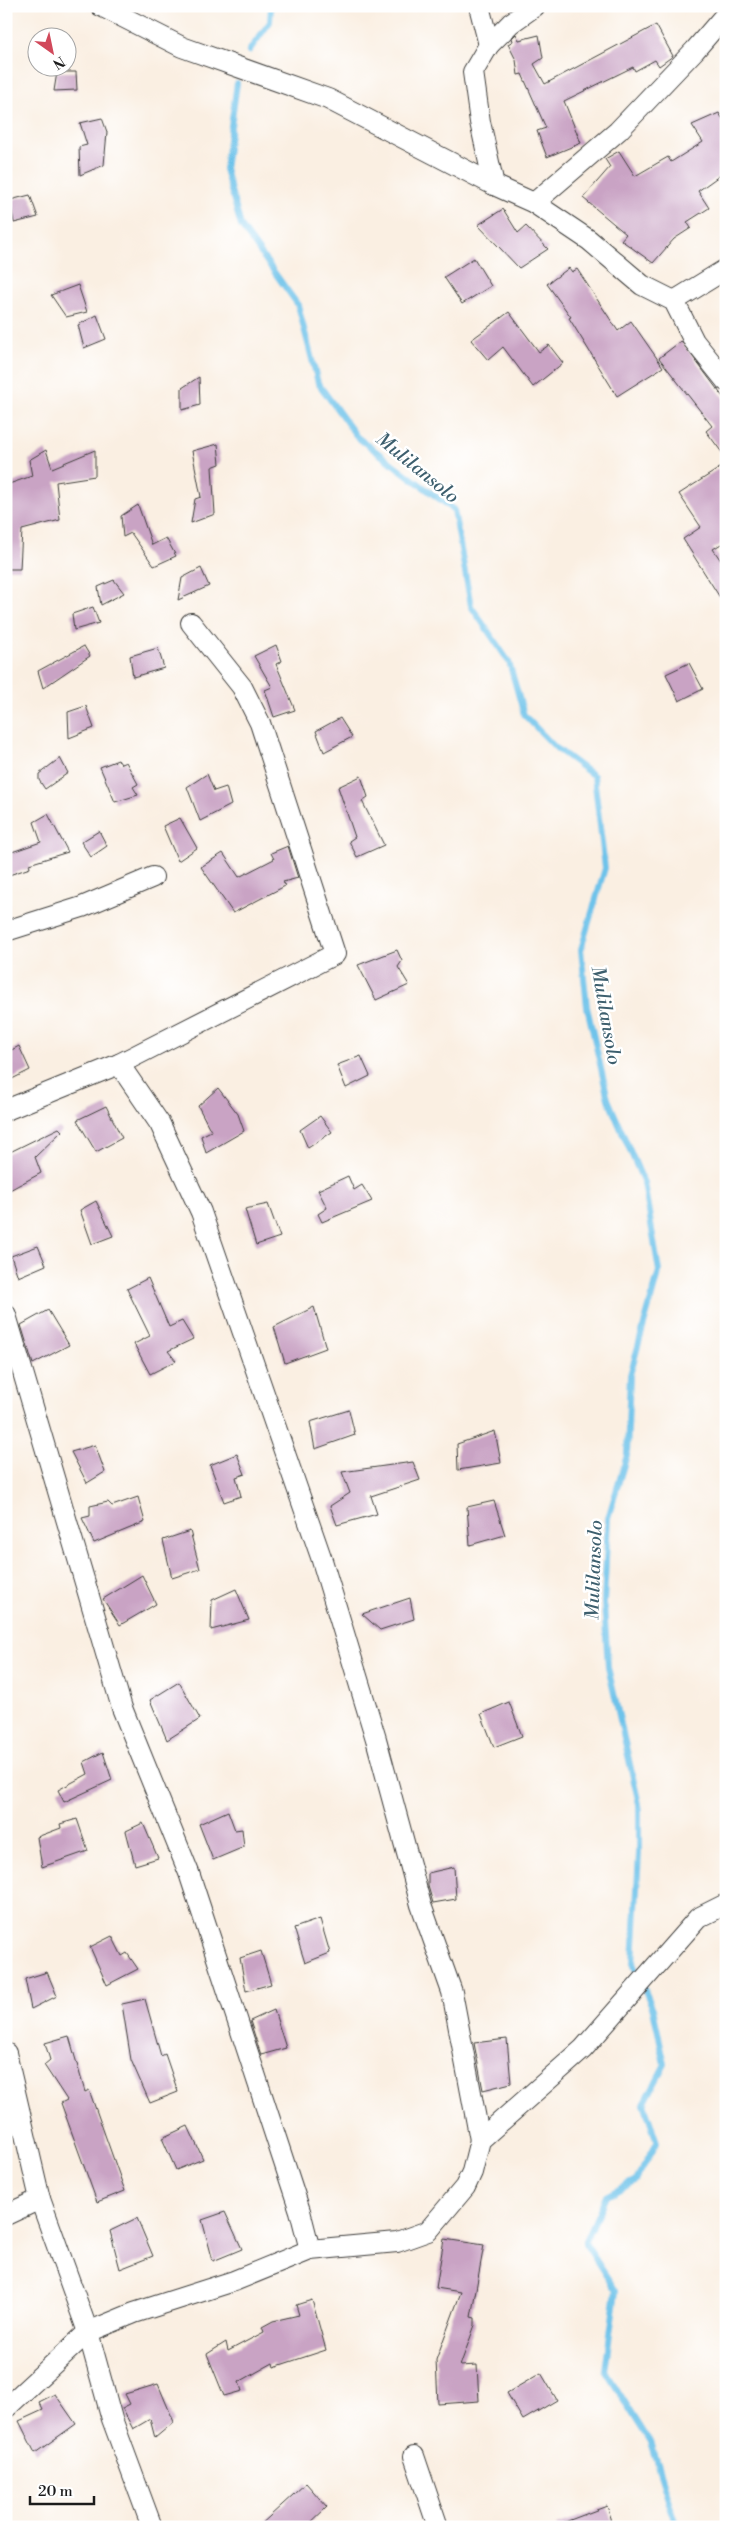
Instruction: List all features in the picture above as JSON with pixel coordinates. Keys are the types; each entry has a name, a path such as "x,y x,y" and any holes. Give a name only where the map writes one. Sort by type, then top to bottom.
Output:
{"street":[{"path":"100,6 182,47 328,99 494,185 534,203 589,240 642,285 674,301 694,341 726,380"},
{"path":"479,6 489,45"},
{"path":"494,185 480,122 473,72 489,45 511,23 534,6"},
{"path":"534,203 618,131 695,50 726,14"},
{"path":"674,301 726,269"},
{"path":"6,1110 120,1064 336,954 260,723 242,687 191,623"},
{"path":"6,931 82,907 153,877"},
{"path":"6,2408 88,2332 134,2313 234,2281 310,2250 397,2242 428,2231 466,2187 480,2140 452,1992 421,1905 376,1738 321,1557 201,1212 160,1124 120,1064"},
{"path":"6,1315 122,1708 189,1873 297,2201 310,2250"},
{"path":"480,2140 583,2049 698,1918 726,1904"},
{"path":"6,2053 40,2199 88,2332 112,2419 152,2527"},
{"path":"6,2215 40,2199"},
{"path":"414,2456 438,2527"}],"building":[{"path":"656,25 673,56 659,66 655,60 635,71 633,67 564,101 581,143 547,157 537,131 546,128 522,74 518,75 516,60 508,44 513,41 512,38 516,34 519,40 539,35 543,58 534,64 545,84"},
{"path":"56,78 76,78 77,90 54,91"},
{"path":"719,113 726,124 726,171 698,191 709,208 687,222 691,228 674,239 653,263 621,240 626,234 583,198 610,167 605,159 619,151 635,176 668,157 671,162 703,142 692,125"},
{"path":"102,118 107,132 104,165 80,175 79,147 87,145 80,123"},
{"path":"30,195 38,217 14,223 10,200"},
{"path":"503,209 518,233 526,226 548,249 519,268 478,225"},
{"path":"474,258 491,286 462,304 444,277"},
{"path":"569,268 572,272 577,269 618,331 631,321 663,367 617,396 569,318 571,317 547,284"},
{"path":"78,285 87,312 66,317 51,295"},
{"path":"509,312 539,352 549,345 563,363 533,387 503,347 488,360 471,340"},
{"path":"97,315 106,339 84,348 78,325"},
{"path":"681,341 726,401 726,458 706,431 712,426 659,358"},
{"path":"199,377 200,405 182,410 182,388"},
{"path":"218,444 220,464 212,467 215,514 191,523 195,499 201,497 192,451"},
{"path":"46,450 52,468 95,450 95,476 56,482 60,520 22,530 20,569 6,569 6,485 32,476 29,460"},
{"path":"726,464 726,541 713,549 726,568 726,607 683,539 701,527 679,494"},
{"path":"138,505 152,545 166,538 176,556 154,566 131,533 123,537 121,516"},
{"path":"201,568 209,586 178,600 182,578"},
{"path":"114,580 124,593 101,605 98,587"},
{"path":"93,607 99,623 74,630 72,614"},
{"path":"276,645 282,661 276,664 295,710 274,717 265,690 272,687 254,656"},
{"path":"84,646 90,656 43,688 38,671"},
{"path":"158,648 164,668 133,677 130,656"},
{"path":"689,663 703,689 679,701 666,674"},
{"path":"86,706 94,728 69,738 68,712"},
{"path":"340,718 352,737 324,752 316,731"},
{"path":"60,758 68,773 45,789 39,780 39,774"},
{"path":"118,760 121,764 126,762 138,784 133,787 138,795 115,802 100,767"},
{"path":"207,774 214,791 226,787 231,805 200,821 187,787"},
{"path":"361,776 368,797 362,801 384,845 357,857 349,841 355,837 338,787"},
{"path":"48,814 68,852 29,864 30,868 6,876 6,854 41,842 34,822"},
{"path":"180,818 197,848 178,861 163,826"},
{"path":"99,831 107,846 91,857 81,842"},
{"path":"288,846 298,878 283,882 285,886 233,913 201,867 223,853 239,877 274,859 271,853"},
{"path":"397,950 402,961 398,967 409,985 376,1000 358,965"},
{"path":"19,1046 30,1070 6,1082 6,1053"},
{"path":"361,1056 370,1076 346,1088 337,1065"},
{"path":"218,1088 238,1114 244,1131 206,1153 201,1136 211,1131 198,1106"},
{"path":"106,1106 122,1138 96,1152 77,1120"},
{"path":"320,1116 332,1132 308,1148 300,1130"},
{"path":"59,1128 62,1131 35,1157 41,1173 6,1192 6,1154"},
{"path":"348,1176 354,1190 362,1185 372,1201 322,1222 318,1214 327,1208 318,1190"},
{"path":"96,1201 113,1236 92,1244 80,1210"},
{"path":"268,1204 280,1237 256,1245 245,1209"},
{"path":"38,1246 46,1265 18,1277 11,1256"},
{"path":"148,1278 169,1327 182,1321 193,1339 168,1351 176,1361 150,1374 134,1344 150,1336 127,1289"},
{"path":"314,1307 326,1348 285,1363 274,1327"},
{"path":"48,1310 69,1345 33,1364 21,1325"},
{"path":"349,1410 355,1435 315,1449 310,1422"},
{"path":"495,1431 501,1463 458,1470 457,1444"},
{"path":"95,1445 105,1472 87,1483 71,1452"},
{"path":"237,1454 245,1474 236,1477 241,1496 224,1502 210,1465"},
{"path":"413,1462 420,1480 371,1496 377,1514 337,1525 330,1506 350,1493 342,1472"},
{"path":"138,1497 145,1522 94,1543 82,1518 90,1516 90,1506 108,1502 112,1506"},
{"path":"494,1501 505,1535 470,1545 467,1507"},
{"path":"190,1531 200,1569 172,1578 163,1540"},
{"path":"142,1575 156,1604 120,1625 103,1599"},
{"path":"236,1589 249,1620 211,1630 212,1600"},
{"path":"410,1598 414,1619 380,1630 362,1614"},
{"path":"179,1682 200,1719 167,1740 150,1700"},
{"path":"509,1702 522,1736 494,1747 481,1714"},
{"path":"103,1752 112,1780 64,1802 58,1790 88,1774 84,1762"},
{"path":"228,1811 235,1830 242,1829 244,1847 213,1860 199,1824"},
{"path":"77,1819 88,1851 42,1867 37,1837 61,1828 60,1824"},
{"path":"143,1823 158,1858 135,1865 126,1831"},
{"path":"454,1867 456,1899 433,1903 428,1886 428,1873"},
{"path":"320,1919 330,1953 305,1963 294,1928"},
{"path":"112,1936 122,1956 127,1953 138,1969 107,1985 90,1947"},
{"path":"261,1951 271,1984 246,1991 240,1958"},
{"path":"47,1972 57,1996 31,2009 25,1979"},
{"path":"145,1999 161,2056 165,2054 178,2092 150,2103 131,2060 122,2004"},
{"path":"274,2010 286,2048 261,2055 250,2021"},
{"path":"69,2036 85,2092 89,2090 125,2191 97,2202 61,2103 67,2100 44,2065 50,2060 45,2043"},
{"path":"507,2039 511,2083 483,2090 474,2043"},
{"path":"188,2126 203,2159 176,2170 162,2138"},
{"path":"225,2212 242,2249 213,2261 202,2220"},
{"path":"137,2218 153,2256 120,2269 110,2231"},
{"path":"444,2239 484,2245 471,2317 475,2318 475,2325 460,2366 477,2365 479,2401 438,2404 436,2360 461,2292 436,2288"},
{"path":"312,2300 326,2350 274,2367 273,2363 239,2382 242,2391 224,2396 207,2354 226,2342 228,2351 264,2332 262,2327 273,2321 299,2315 296,2305"},
{"path":"541,2373 557,2400 523,2420 507,2393"},
{"path":"158,2384 174,2422 155,2438 150,2419 133,2429 122,2408 130,2404 125,2394"},
{"path":"55,2394 76,2424 35,2453 19,2421 43,2410 39,2402"},
{"path":"306,2483 327,2507 306,2527 258,2527"},
{"path":"607,2506 614,2527 557,2527 557,2525"}],"waterway":[{"name":"Mulilansolo","path":"249,51 270,22 271,6"},
{"name":"Mulilansolo","path":"237,83 225,169 241,226 298,305 318,383 357,437 454,510 471,606 509,662 524,715 556,748 594,776 605,868 581,949 587,1007 608,1099 644,1183 659,1271 630,1375 627,1455 608,1518 604,1603 608,1667 639,1804 639,1853 633,1963 639,1979"},
{"name":"Mulilansolo","path":"643,1986 653,2009 665,2064 644,2104 657,2142 636,2180 606,2196 585,2243 616,2291 605,2370 650,2442 677,2527"}]}
